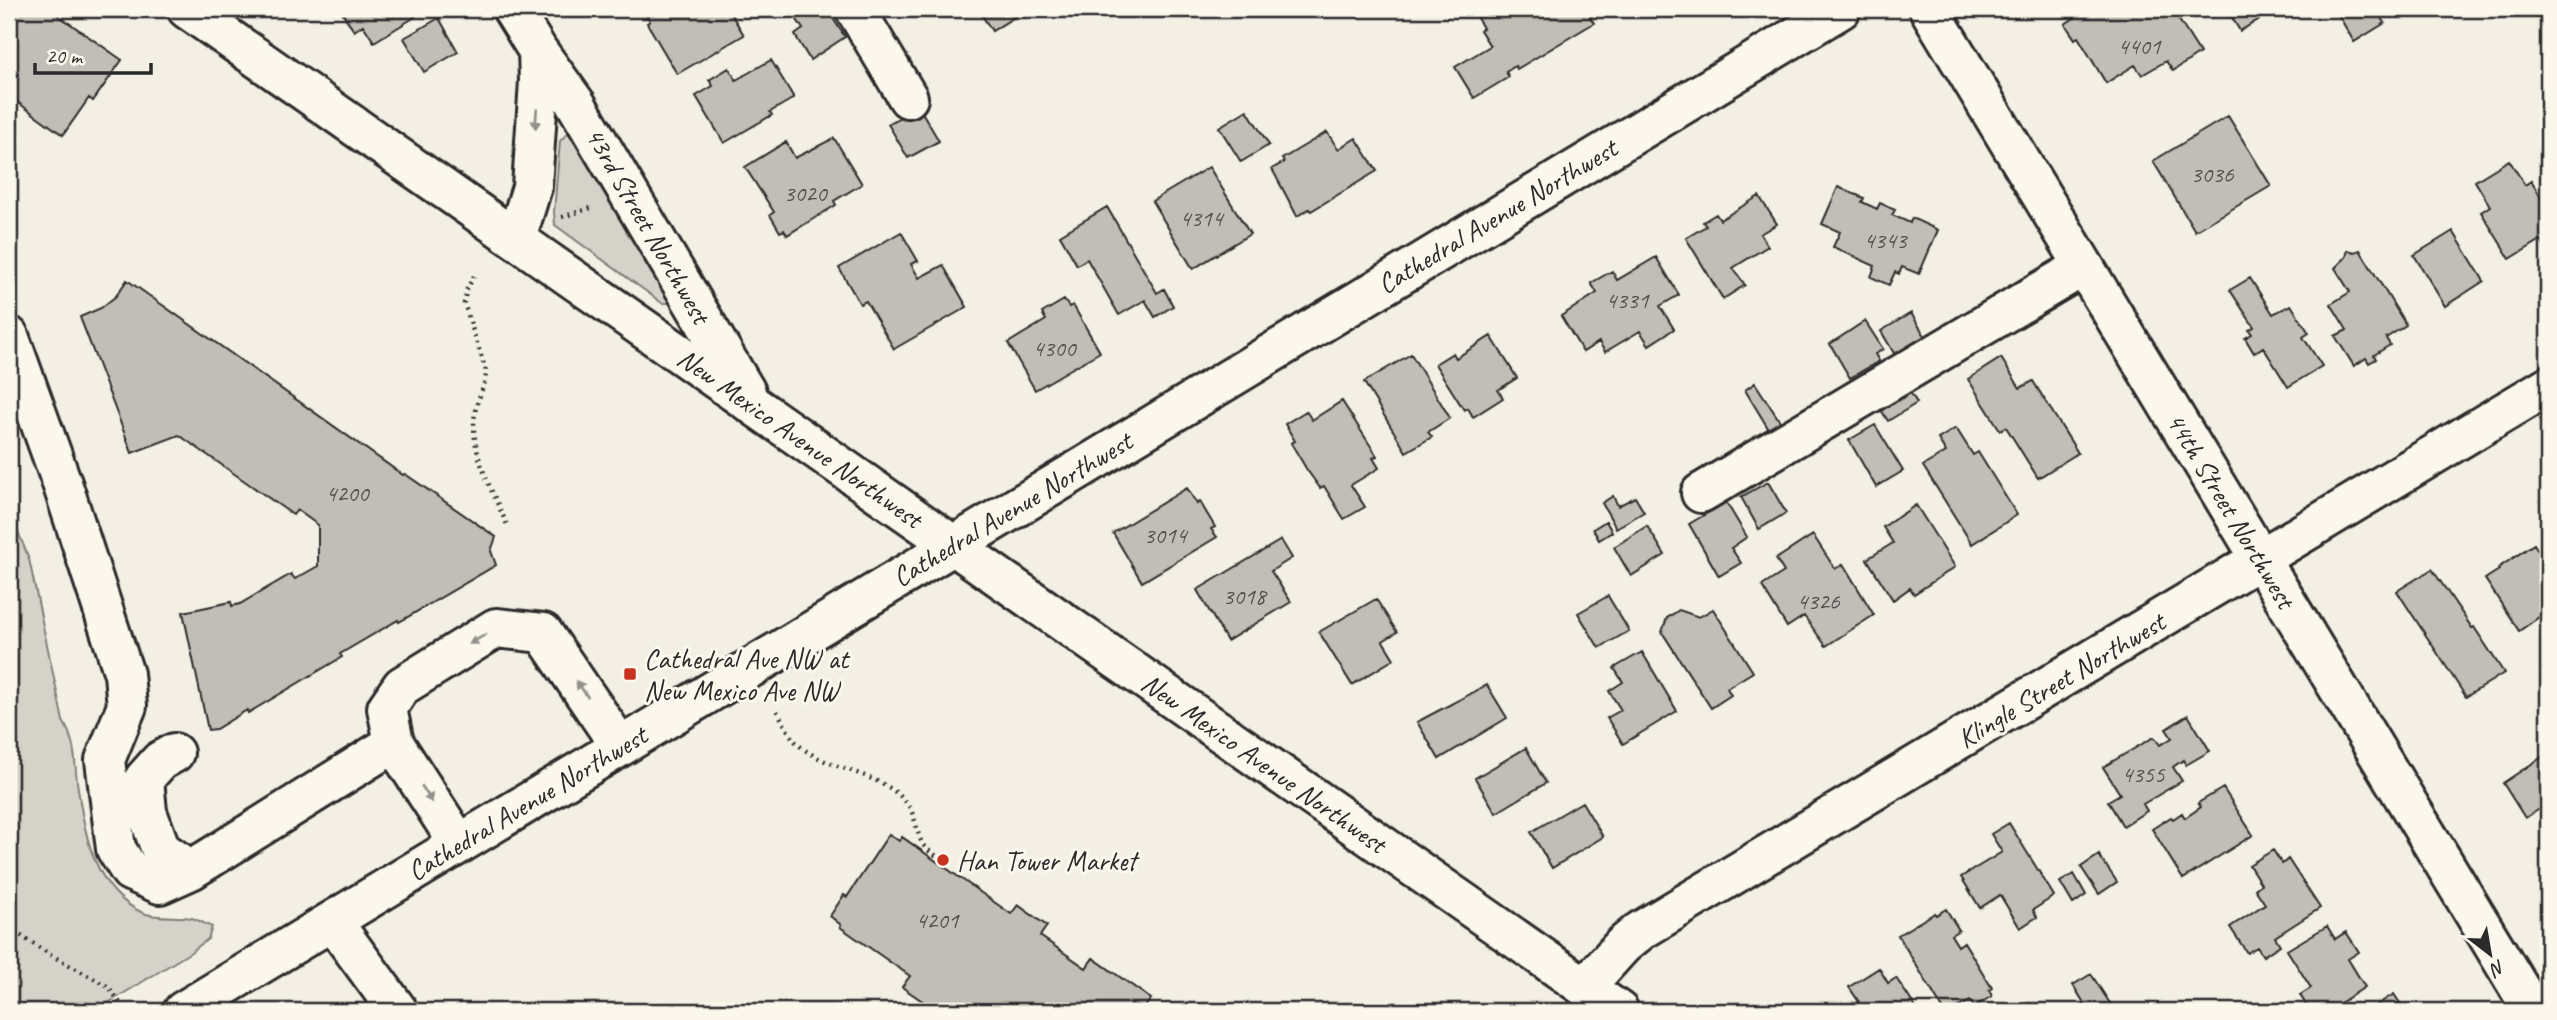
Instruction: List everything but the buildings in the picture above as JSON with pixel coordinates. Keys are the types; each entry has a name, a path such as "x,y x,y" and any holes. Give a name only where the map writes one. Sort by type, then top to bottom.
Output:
{"street":[{"name":"New Mexico Avenue Northwest","path":"187,9 1619,1011"},
{"name":"43rd Street Northwest","path":"512,9 576,104 752,403"},
{"path":"855,9 908,98"},
{"name":"Cathedral Avenue Northwest","path":"183,1011 225,1000 332,921 1841,9"},
{"name":"44th Street Northwest","path":"1929,9 2533,1011"},
{"path":"516,239 526,215 532,187 539,81 538,51"},
{"path":"1701,494 2084,266"},
{"path":"9,336 63,486 124,674 127,706 105,760 116,849 130,872 160,884 191,870 394,743"},
{"name":"Klingle Street Northwest","path":"1585,987 1601,967 1640,931 2548,386"},
{"path":"459,844 394,743 387,708 402,685 496,628 543,633 620,746"},
{"path":"174,753 160,761 145,779 147,812 161,850 191,870"},
{"path":"332,921 398,1011"}],"path":[{"path":"474,276 466,291 464,303 486,371 475,414 477,455 508,527"},
{"path":"777,711 801,747 886,785 902,797 911,808 923,846 943,860"},
{"path":"9,928 109,987 121,1004"}],"shaded area":[{"path":"574,132 674,298 667,303 662,303 555,225 560,141 568,133"},
{"path":"9,509 29,559 63,721 73,746 84,826 95,861 114,891 143,913 192,918 212,927 208,939 191,952 95,1011 9,1011"}],"place":[{"name":"Cathedral Ave NW at New Mexico Ave NW","path":"630,674"},
{"name":"Han Tower Market","path":"943,860"}]}
